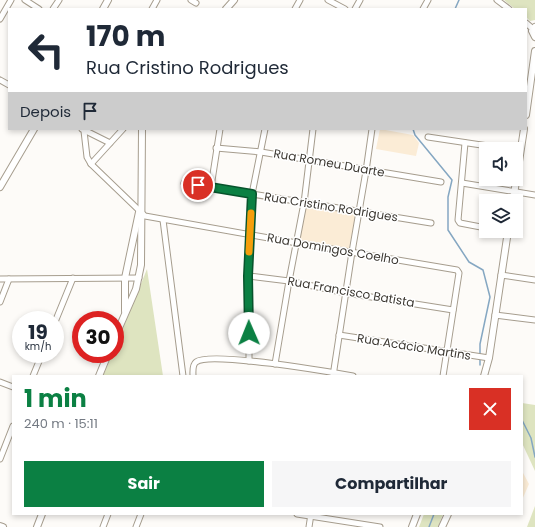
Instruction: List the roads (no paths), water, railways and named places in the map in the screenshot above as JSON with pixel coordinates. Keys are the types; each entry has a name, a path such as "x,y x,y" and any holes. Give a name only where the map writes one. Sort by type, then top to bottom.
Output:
{"street":[{"path":"0,19 11,0"},
{"path":"25,0 37,8"},
{"path":"227,8 234,0"},
{"path":"328,0 343,8"},
{"path":"498,0 508,8"},
{"path":"534,28 532,33 535,37"},
{"path":"527,108 535,51"},
{"path":"0,188 2,179 33,130"},
{"path":"83,130 110,143"},
{"path":"83,130 87,157 91,164 141,210"},
{"path":"91,164 122,130"},
{"path":"125,314 139,278 141,245 142,130"},
{"path":"211,187 220,130"},
{"path":"250,361 248,276 249,234 252,194 265,130"},
{"path":"275,364 304,203 313,130"},
{"path":"333,374 372,130"},
{"path":"520,142 524,130"},
{"path":"428,137 479,145"},
{"path":"465,143 458,220 460,223 479,227"},
{"name":"Rua Romeu Duarte","path":"216,148 261,152 441,182"},
{"name":"Rua Cristino Rodrigues","path":"184,183 431,223"},
{"path":"462,183 535,195"},
{"path":"514,194 515,186"},
{"path":"125,314 125,278 141,210"},
{"name":"Rua Domingos Coelho","path":"141,210 163,220 457,270 459,273 453,310"},
{"path":"163,220 183,375"},
{"path":"484,375 507,238"},
{"path":"132,244 141,245"},
{"path":"501,275 535,280"},
{"name":"Rua Francisco Batista","path":"248,276 289,281 346,293 453,310"},
{"path":"60,311 73,278"},
{"path":"0,279 139,278"},
{"path":"0,302 9,279"},
{"path":"443,375 453,310"},
{"path":"495,315 535,320"},
{"name":"Rua Acácio Martins","path":"339,335 486,358"},
{"path":"193,375 194,364 200,359 213,358 275,364 343,375"},
{"path":"33,375 38,363"},
{"path":"99,375 104,363"},
{"path":"0,382 12,387"},
{"path":"0,459 12,429"},
{"path":"37,527 42,515"},
{"path":"103,527 108,515"},
{"path":"136,527 142,515"},
{"path":"309,527 311,515 380,527"},
{"path":"412,527 417,515"},
{"path":"445,526 448,515"}],"waterway":[{"path":"455,8 459,0"},
{"path":"413,130 415,135 452,180 448,197 448,230 469,262 483,270 490,297 480,344 480,355"},
{"path":"480,359 480,365"},
{"path":"523,422 531,438 535,457"},
{"path":"429,527 434,515"}]}
